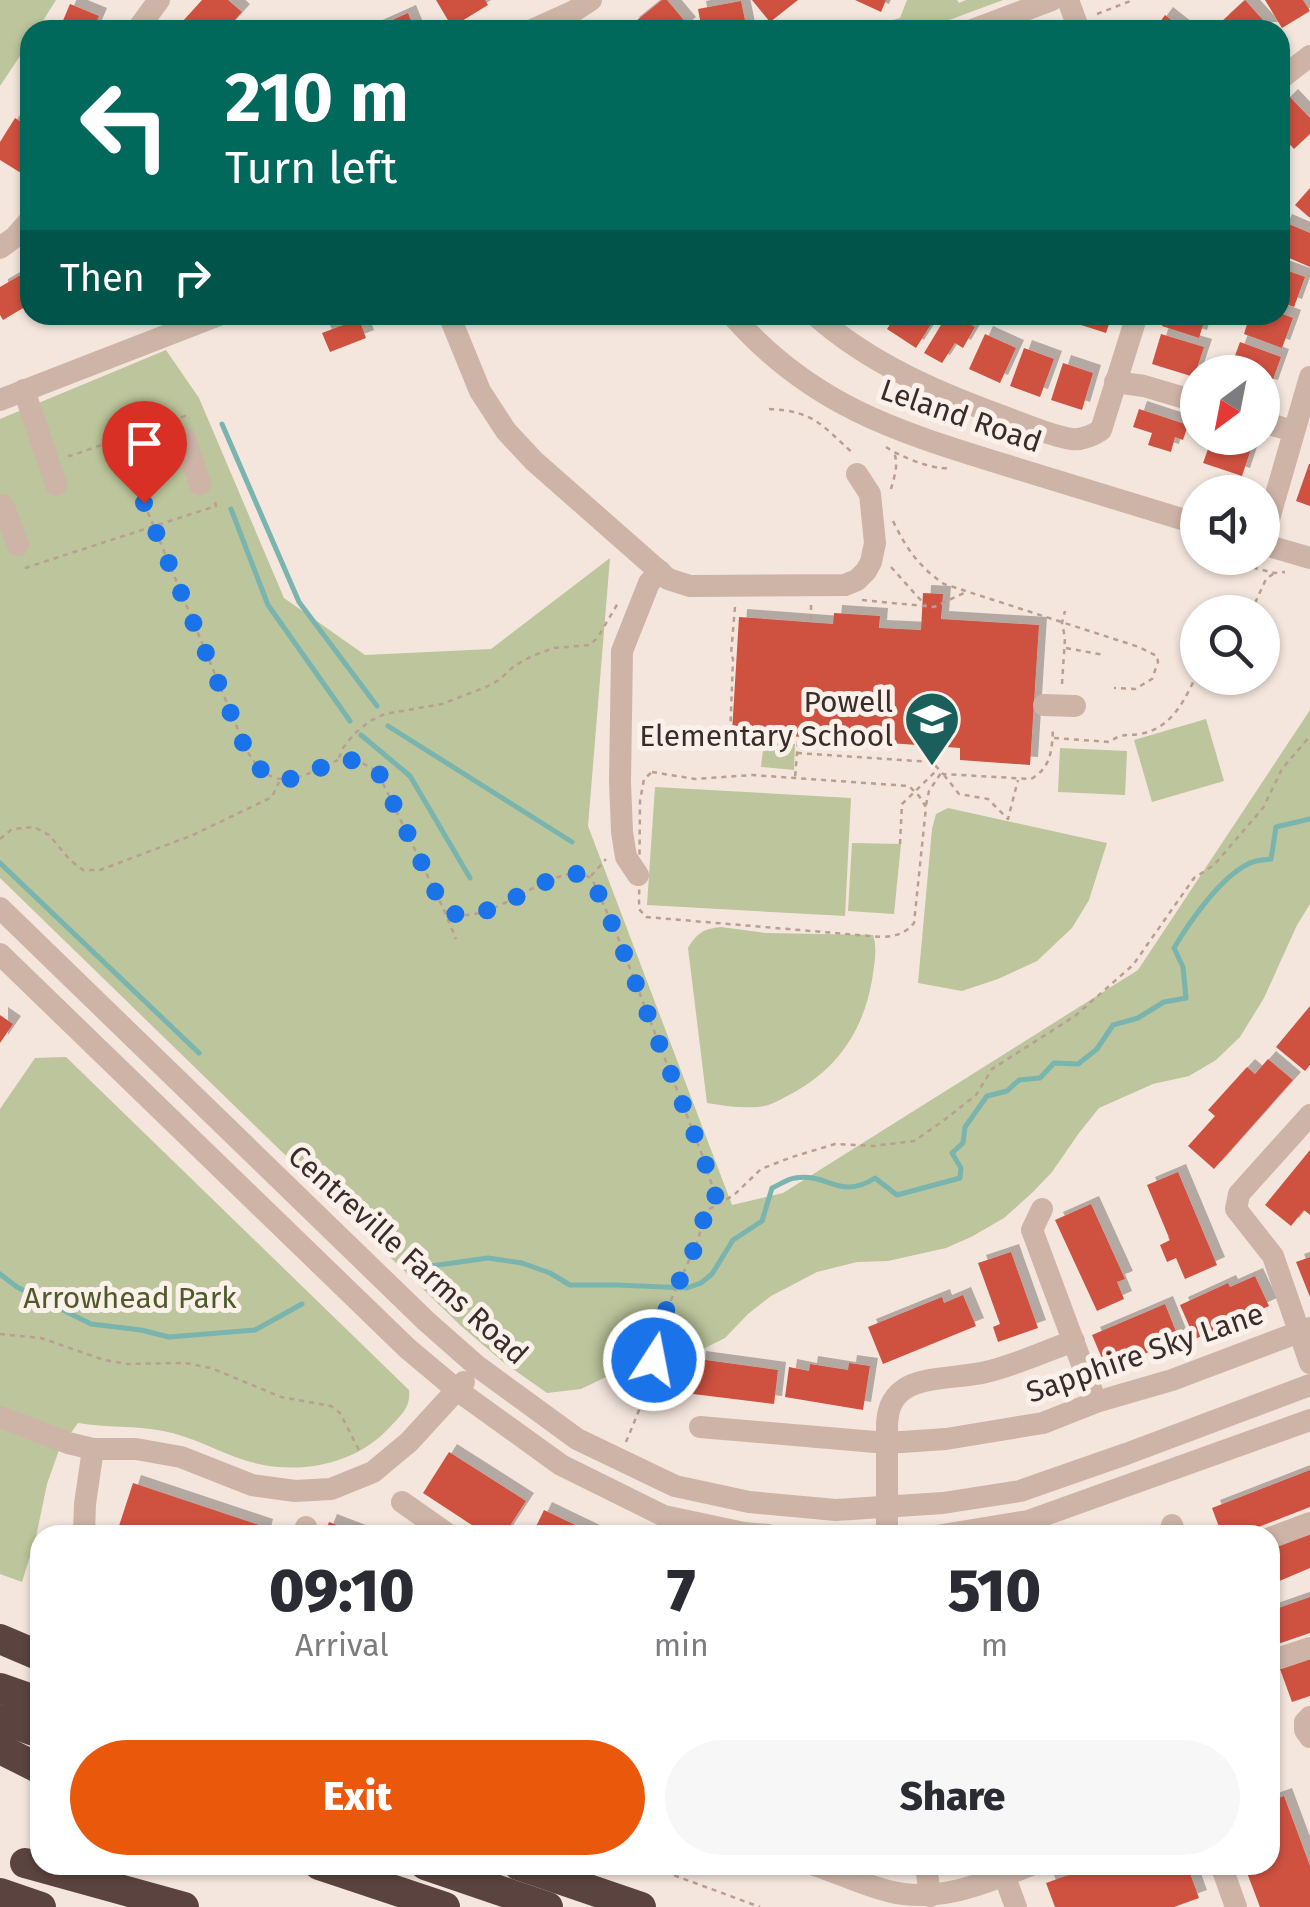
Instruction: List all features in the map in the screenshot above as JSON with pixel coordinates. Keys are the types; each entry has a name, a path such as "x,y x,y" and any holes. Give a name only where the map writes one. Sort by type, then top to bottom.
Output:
{"highway":[{"path":"0,1640 30,1652"},
{"path":"0,1688 30,1698"},
{"path":"0,1720 30,1730"},
{"path":"0,1750 30,1764"},
{"path":"59,1875 153,1907"},
{"path":"69,1875 184,1907"},
{"path":"350,1875 445,1907"},
{"path":"454,1875 548,1907"},
{"path":"548,1875 634,1904"},
{"path":"563,1875 634,1904"},
{"path":"0,1893 41,1907"}],"street":[{"path":"999,20 1052,0"},
{"path":"556,20 579,10"},
{"path":"1290,71 1310,56"},
{"path":"0,248 20,232"},
{"path":"0,400 193,325"},
{"path":"454,325 480,391 506,431 534,461 678,584 845,584 857,580 872,562 875,543 870,494 855,464"},
{"name":"Leland Road","path":"741,325 803,381 857,412 920,439 1180,518"},
{"path":"829,325 916,381 963,402 1075,440 1101,430 1134,325"},
{"path":"1280,480 1310,378"},
{"path":"1116,382 1180,397"},
{"path":"24,390 56,485"},
{"path":"1280,427 1294,431"},
{"path":"190,435 205,486"},
{"path":"3,504 22,557"},
{"path":"1280,549 1310,558"},
{"path":"638,875 626,857 622,832 622,650 650,584 660,571"},
{"name":"Centreville Farms Road","path":"0,908 477,1366 577,1438 674,1486 749,1502 836,1510 943,1504 1020,1491 1310,1385"},
{"name":"Centreville Farms Road","path":"0,954 408,1348 457,1390 561,1466 664,1516 706,1525"},
{"path":"1310,1115 1246,1185 1236,1209 1273,1256 1305,1330 1310,1363"},
{"path":"1029,1225 1096,1402"},
{"name":"Sapphire Sky Lane","path":"700,1428 888,1444 946,1439 1044,1423 1305,1330"},
{"path":"888,1525 888,1412 892,1401 906,1388 920,1383 988,1372 1074,1341"},
{"path":"0,1417 94,1449 136,1448 182,1457 252,1485 331,1489 373,1472 410,1442 477,1366"},
{"path":"1003,1525 1028,1521 1310,1420"},
{"path":"84,1525 94,1449"},
{"path":"402,1502 435,1525"},
{"path":"1280,1534 1310,1523"},
{"path":"1280,1658 1310,1648"},
{"path":"1310,1717 1306,1722 1310,1738"},
{"path":"869,1875 890,1892 930,1896 1004,1876 1016,1907"},
{"path":"927,1875 930,1896"},
{"path":"1225,1875 1236,1907"}],"path":[{"path":"769,409 801,412 818,420 855,464"},
{"path":"62,452 70,456 188,414 190,435"},
{"path":"818,420 822,414"},
{"path":"889,498 896,469 894,453"},
{"path":"22,557 154,527 216,506 205,486"},
{"path":"144,503 253,762 279,780 307,775 338,760 363,763 378,771 456,940"},
{"path":"891,516 904,544 928,573 944,584 1139,647 1156,656 1152,679 1135,689 1114,688"},
{"path":"884,558 926,606"},
{"path":"1280,573 1287,572"},
{"path":"1259,595 1266,579 1272,575"},
{"path":"736,586 730,738 798,741 796,778"},
{"path":"854,599 934,607 966,592"},
{"path":"338,760 354,734 384,714 442,704 486,687 532,656 554,648 590,645 621,599"},
{"path":"900,844 902,804 941,771 1031,779 1050,762 1059,706 1065,611"},
{"path":"1064,648 1104,656"},
{"path":"1053,738 1110,742 1119,734 1144,734 1164,725 1186,695"},
{"path":"1164,725 1170,730"},
{"path":"625,1444 654,1374 658,1328 697,1243 706,1211 734,1194 761,1169 792,1157 835,1144 873,1146 914,1141 943,1121 976,1095 992,1069 1075,1016 1133,964 1194,878 1214,865 1263,808 1282,769 1310,736"},
{"path":"797,754 932,762 959,794 988,799 1008,819 1018,779"},
{"path":"926,807 908,786 752,775 695,778 652,772 644,780 640,801 639,910 649,919 895,936 907,932 914,924 929,791 941,771"},
{"path":"0,839 12,830 34,827 49,835 83,870 100,870 193,835 272,798 279,780"},
{"path":"444,910 457,916 472,916 559,877 584,873 592,879 703,1156 718,1204"},
{"path":"0,1334 41,1338 104,1360 128,1364 185,1363 211,1368 280,1397 331,1406 340,1412 362,1455"},
{"path":"673,1875 760,1907"}],"green space":[{"path":"0,0 56,0 43,20 20,20 20,56 0,86"},
{"path":"907,0 1003,0 948,20 893,20 900,18"},
{"path":"166,350 199,398 284,598 365,655 491,649 610,558 588,826 732,1205 783,1193 1138,970 1310,710 1310,904 1264,998 1240,1037 1216,1060 1189,1076 1153,1084 1099,1108 1033,1192 1004,1218 971,1237 946,1248 817,1272 771,1296 725,1338 705,1348 671,1360 635,1363 581,1389 547,1393 461,1326 0,878 0,419"},
{"path":"1206,719 1224,781 1152,802 1134,740"},
{"path":"764,741 795,744 794,770 761,767"},
{"path":"1060,748 1127,751 1125,795 1058,792"},
{"path":"655,787 851,798 845,916 647,905"},
{"path":"948,808 1107,843 1089,900 1072,928 1037,961 962,991 918,983 932,829 936,814"},
{"path":"852,843 901,844 894,914 848,911"},
{"path":"721,927 766,933 873,935 875,952 868,999 845,1048 821,1074 768,1105 707,1103 688,948 701,933"},
{"name":"Arrowhead Park","path":"66,1057 409,1390 409,1396 400,1416 373,1442 340,1460 302,1467 263,1465 163,1431 78,1423 59,1450 38,1525 30,1525 30,1556 22,1582 0,1574 0,1109 35,1058"}],"building":[{"path":"202,0 228,0 242,12 235,20 184,20"},
{"path":"436,0 485,0 488,5 463,20 448,20"},
{"path":"667,0 684,20 637,20"},
{"path":"752,0 798,0 773,20"},
{"path":"855,0 886,0 881,12"},
{"path":"1245,0 1263,20 1223,20"},
{"path":"1265,0 1303,0 1310,11 1290,23 1290,20 1277,20"},
{"path":"741,1 745,20 700,20 698,9"},
{"path":"70,4 99,16 97,20 63,20"},
{"path":"408,13 411,20 392,20"},
{"path":"1290,97 1310,118 1310,134 1294,149 1290,145"},
{"path":"15,118 20,121 20,172 0,160 0,142"},
{"path":"1310,188 1310,218 1295,205"},
{"path":"1290,225 1310,233 1310,267 1290,258"},
{"path":"1290,272 1305,277 1294,307 1290,306"},
{"path":"20,275 20,310 3,320 0,315 0,287"},
{"path":"1290,317 1293,318 1282,348 1244,334 1247,325 1290,325"},
{"path":"343,325 361,325 366,338 330,352 322,333"},
{"path":"890,325 931,325 916,348 887,329"},
{"path":"941,325 975,327 963,348 955,343 942,363 924,353"},
{"path":"1081,325 1109,325 1106,333"},
{"path":"1162,325 1203,325 1199,338"},
{"path":"985,334 1016,348 1000,383 969,369"},
{"path":"1161,334 1204,347 1201,355 1180,355 1180,373 1152,364"},
{"path":"1240,342 1276,355 1235,355"},
{"path":"1024,348 1054,359 1040,397 1010,386"},
{"path":"1063,363 1093,373 1082,410 1051,400"},
{"path":"1139,409 1180,422 1180,439 1175,437 1171,452 1148,445 1152,433 1133,427"},
{"path":"1206,455 1249,455 1242,475 1203,463"},
{"path":"1310,464 1310,506 1296,501"},
{"path":"923,593 943,594 941,619 1039,625 1030,765 960,760 960,748 732,732 739,617 833,624 834,613 880,616 879,628 921,630"},
{"path":"1310,1006 1310,1065 1305,1071 1276,1047"},
{"path":"0,1015 13,1024 0,1043"},
{"path":"1268,1059 1293,1080 1214,1169 1188,1146 1215,1116 1208,1110 1247,1067 1255,1074"},
{"path":"1310,1150 1310,1215 1304,1210 1291,1226 1265,1205"},
{"path":"1178,1172 1217,1265 1185,1279 1176,1258 1167,1262 1160,1245 1170,1240 1147,1185"},
{"path":"1091,1204 1125,1279 1117,1282 1124,1299 1097,1311 1055,1220"},
{"path":"1011,1252 1038,1328 998,1342 993,1327 1000,1324 978,1263"},
{"path":"1310,1257 1310,1297 1296,1262"},
{"path":"1255,1276 1269,1306 1195,1339 1180,1305 1228,1283 1230,1287"},
{"path":"963,1295 976,1326 883,1364 868,1327 942,1297 944,1303"},
{"path":"1165,1304 1179,1339 1107,1370 1092,1335"},
{"path":"698,1359 778,1370 774,1404 693,1394"},
{"path":"849,1363 870,1366 863,1410 785,1397 789,1367 809,1371 810,1364 848,1370"},
{"path":"449,1452 526,1501 510,1525 472,1525 423,1493"},
{"path":"1310,1470 1310,1507 1264,1525 1218,1525 1212,1508"},
{"path":"133,1483 259,1525 119,1525"},
{"path":"544,1510 575,1525 537,1525"},
{"path":"1310,1531 1310,1568 1280,1581 1280,1544"},
{"path":"1310,1597 1310,1633 1280,1643 1280,1608"},
{"path":"1310,1658 1310,1696 1292,1702 1280,1669"},
{"path":"1284,1796 1310,1866 1310,1907 1260,1907 1248,1875 1280,1875 1280,1797"},
{"path":"1069,1875 1191,1875 1199,1898 1174,1907 1055,1907 1046,1883"}],"waterway":[{"path":"222,424 299,602 377,706"},
{"path":"231,509 268,605 350,721"},
{"path":"388,726 572,842"},
{"path":"361,735 410,776 470,878"},
{"path":"424,1267 488,1258 522,1263 570,1285 687,1288 712,1274 733,1240 762,1221 772,1188 789,1180 806,1177 852,1187 875,1178 897,1195 960,1178 961,1168 952,1153 963,1143 965,1127 987,1096 1007,1091 1019,1080 1040,1078 1054,1063 1078,1064 1097,1049 1113,1025 1138,1018 1164,1002 1186,998 1183,967 1174,948 1188,925 1237,871 1253,862 1271,859 1276,827 1310,819"},
{"path":"0,863 199,1053"},
{"path":"0,1274 17,1287 91,1324 169,1337 255,1330 302,1304"}],"place":[{"name":"Powell Elementary School","path":"932,768"}],"route":[{"path":"144,503 246,750 262,771 288,780 338,760 351,760 378,771 444,910 457,916 489,910 569,874 584,873 592,879 703,1156 718,1204 706,1211 697,1243 666,1306 658,1328 654,1360"}]}
